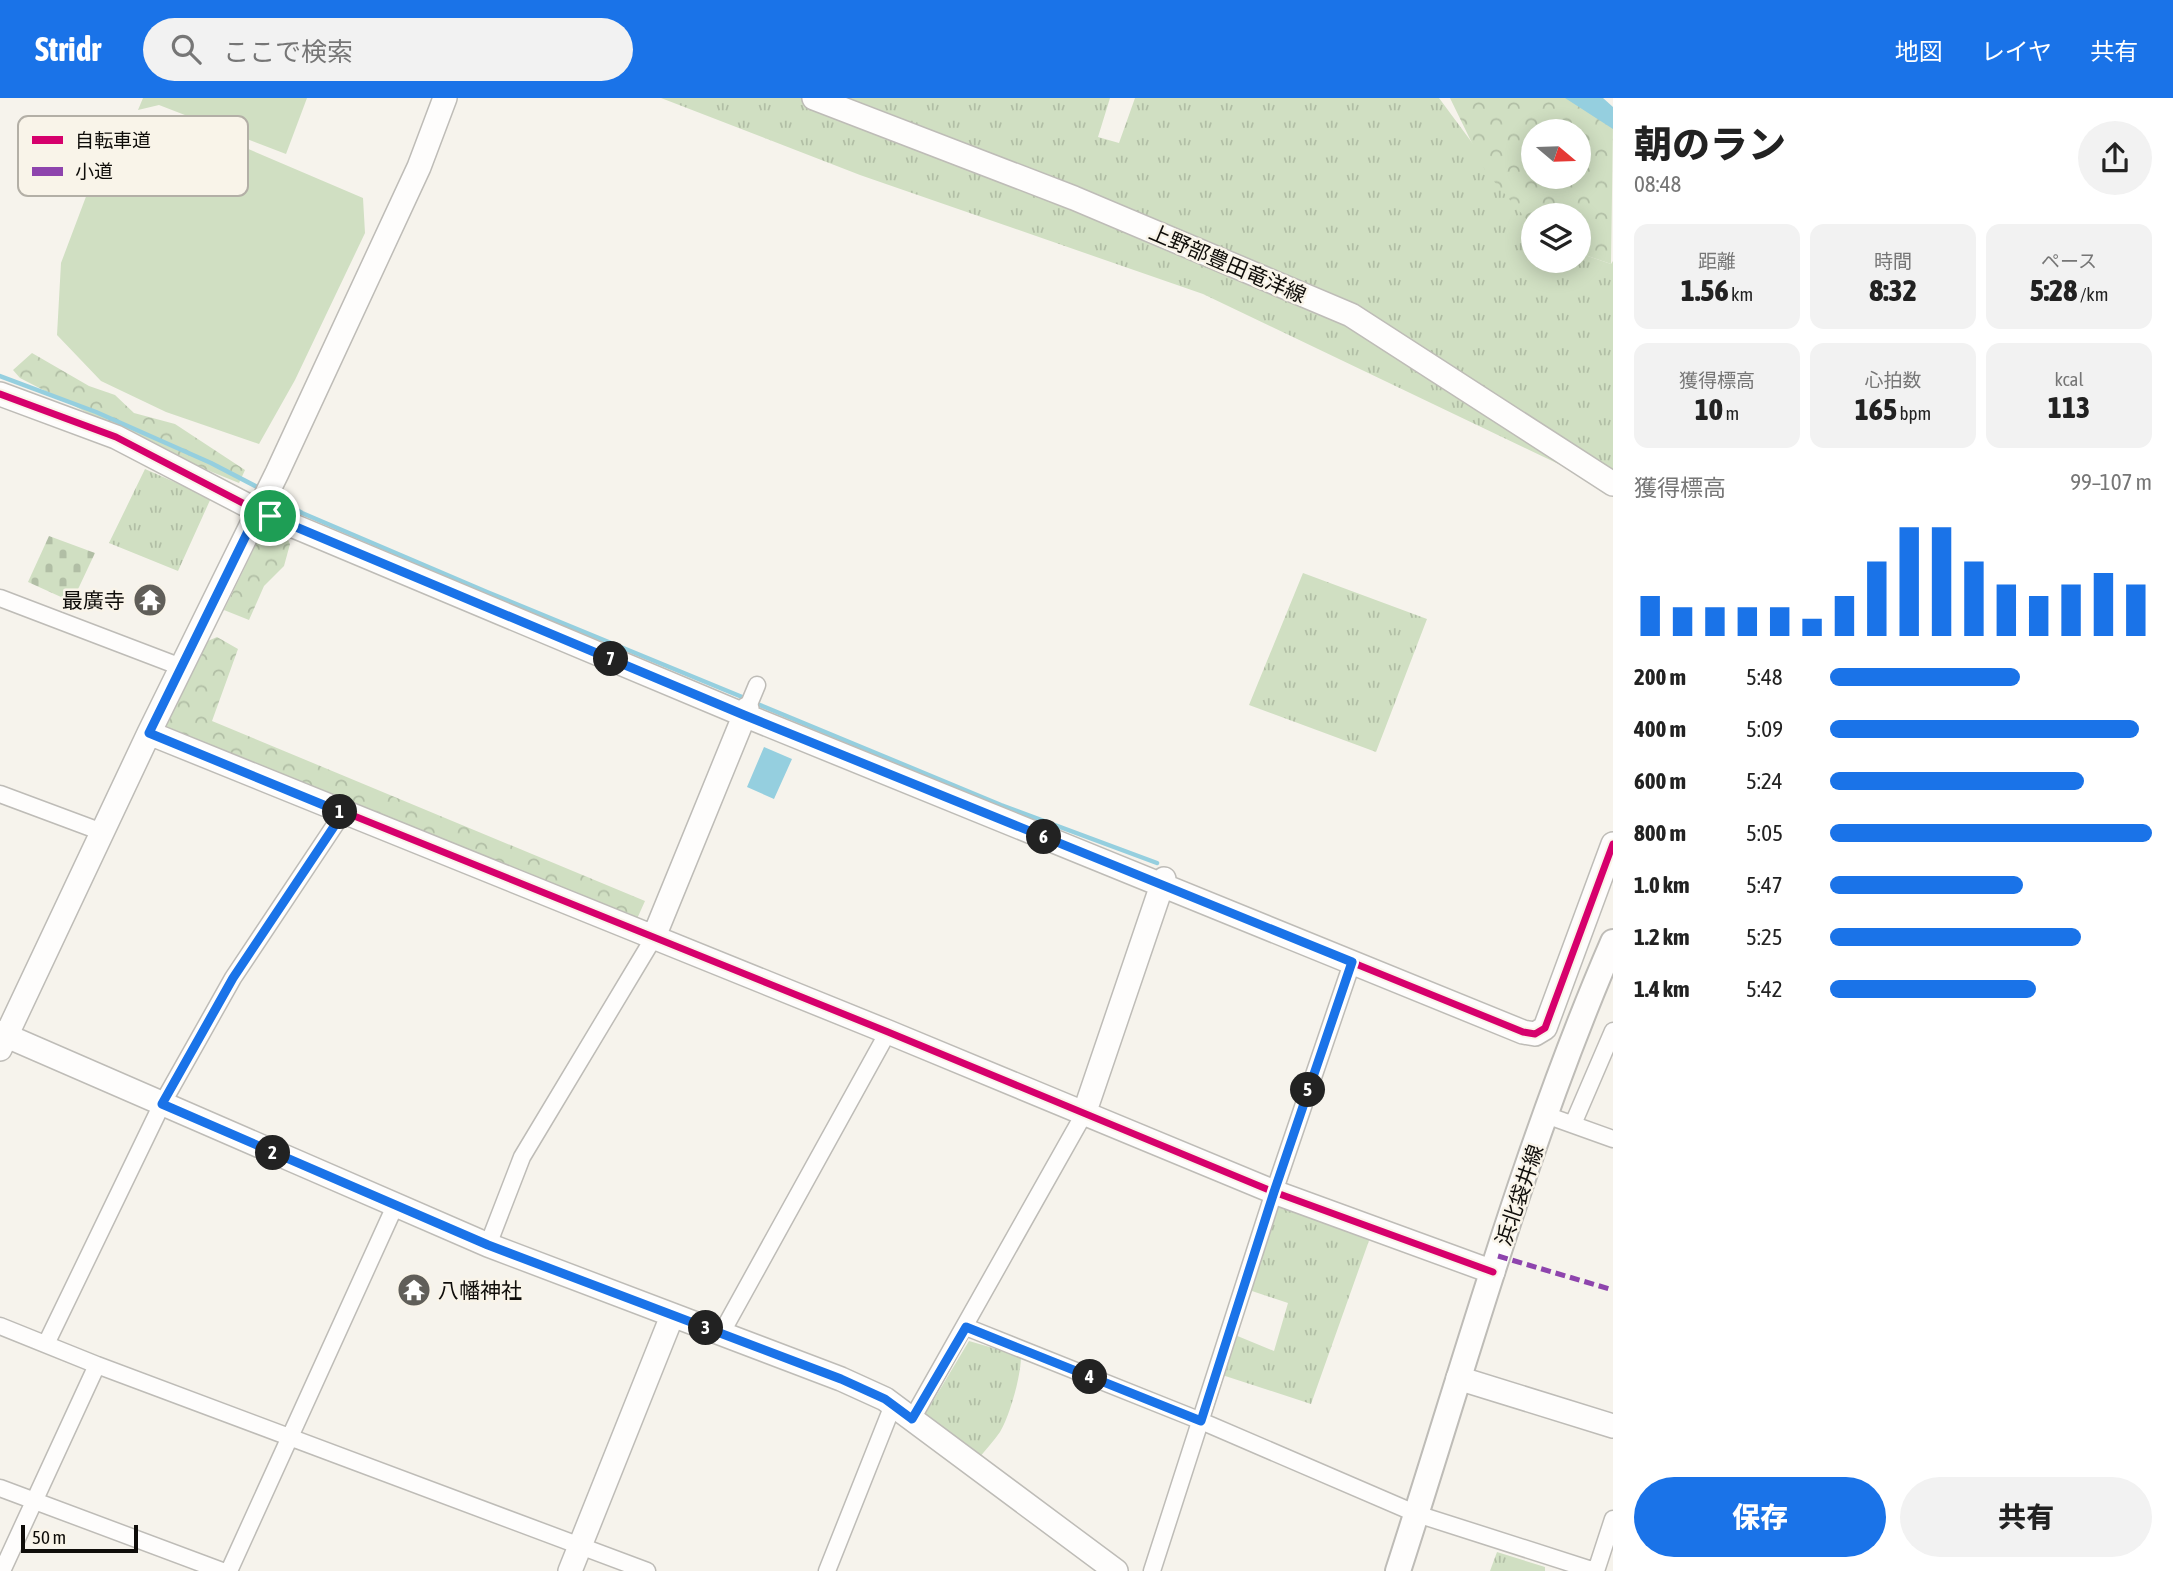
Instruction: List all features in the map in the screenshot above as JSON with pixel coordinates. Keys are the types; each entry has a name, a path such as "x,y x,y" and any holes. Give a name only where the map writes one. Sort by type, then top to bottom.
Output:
{"main road":[{"name":"浜北袋井線","path":"1398,1571 1458,1378 1546,1115 1594,946"}],"street":[{"path":"445,98 419,167 277,473 2,1039 162,1104 488,1245 841,1379 885,1399 1116,1571"},
{"name":"上野部豊田竜洋線","path":"814,98 1073,198 1352,315 1613,484"},
{"path":"0,394 116,438 260,507 746,712 1523,1032 1535,1034 1545,1028 1594,946 1613,844"},
{"path":"0,598 181,667"},
{"path":"488,1245 522,1157 653,939 757,685"},
{"path":"149,733 888,1032 1274,1192 1493,1272"},
{"path":"0,794 102,832"},
{"path":"46,1344 162,1104 233,978 343,813"},
{"path":"912,1419 1084,1114 1163,882"},
{"path":"1152,1571 1274,1192 1352,962"},
{"path":"1573,1124 1613,1031"},
{"path":"721,1334 888,1032"},
{"path":"1546,1115 1613,1139"},
{"path":"229,1571 395,1206"},
{"path":"570,1571 672,1316"},
{"path":"0,1326 97,1365 647,1571"},
{"path":"966,1327 1201,1421 1417,1514 1596,1571 1613,1519"},
{"path":"2,1571 97,1365"},
{"path":"1458,1378 1613,1426"},
{"path":"827,1571 893,1405"},
{"path":"0,1488 222,1571"}],"green space":[{"path":"143,98 307,98 286,154 248,139 248,116 188,116 159,105 138,110"},
{"path":"661,98 1110,98 1098,137 1119,143 1135,98 1439,98 1521,209 1521,273 1591,273 1591,257 1611,264 1613,261 1613,490 1203,294 860,175"},
{"path":"1450,98 1567,98 1613,124 1611,264 1591,257 1591,203 1521,203 1521,213 1486,172"},
{"path":"248,149 363,198 365,233 295,380 259,444 166,412 101,381 57,335 61,263 86,196 248,196"},
{"path":"32,353 89,386 115,395 134,413 175,424 245,470 239,483 163,452 20,378 13,370"},
{"path":"145,469 211,498 178,571 109,543"},
{"path":"270,516 278,519 290,544 284,566 264,586 249,620 224,610"},
{"path":"49,536 95,553 72,602 28,582"},
{"path":"1303,573 1427,619 1376,752 1249,705"},
{"path":"217,637 238,649 212,721 645,901 632,930 160,738 203,643"},
{"path":"1272,1199 1371,1235 1311,1404 1216,1373 1235,1335 1274,1351 1288,1303 1243,1288"},
{"path":"969,1341 1021,1356 1017,1384 1007,1416 1000,1432 979,1458 924,1416"},
{"path":"1497,1552 1545,1567 1545,1571 1490,1571"}],"water":[{"path":"1565,98 1603,98 1613,107 1613,129"},
{"path":"764,747 792,759 774,799 747,787"}],"waterway":[{"path":"0,376 96,412 211,463 263,490"},
{"path":"273,496 302,513 747,699"},
{"path":"755,703 1001,805 1157,863"}],"marked path":[{"path":"1498,1256 1613,1290"}],"cycle path":[{"path":"0,394 116,437 258,511 744,715 1523,1032 1535,1034 1545,1028 1613,844"},
{"path":"149,733 888,1032 1274,1192 1493,1272"}],"place":[{"name":"最廣寺","path":"150,600"},
{"name":"八幡神社","path":"414,1290"}],"route":[{"path":"258,511 270,516 744,715 1352,962 1274,1192 1201,1421 966,1327 912,1419 885,1399 841,1379 488,1245 162,1104 233,978 343,813 149,733 258,511"}]}
